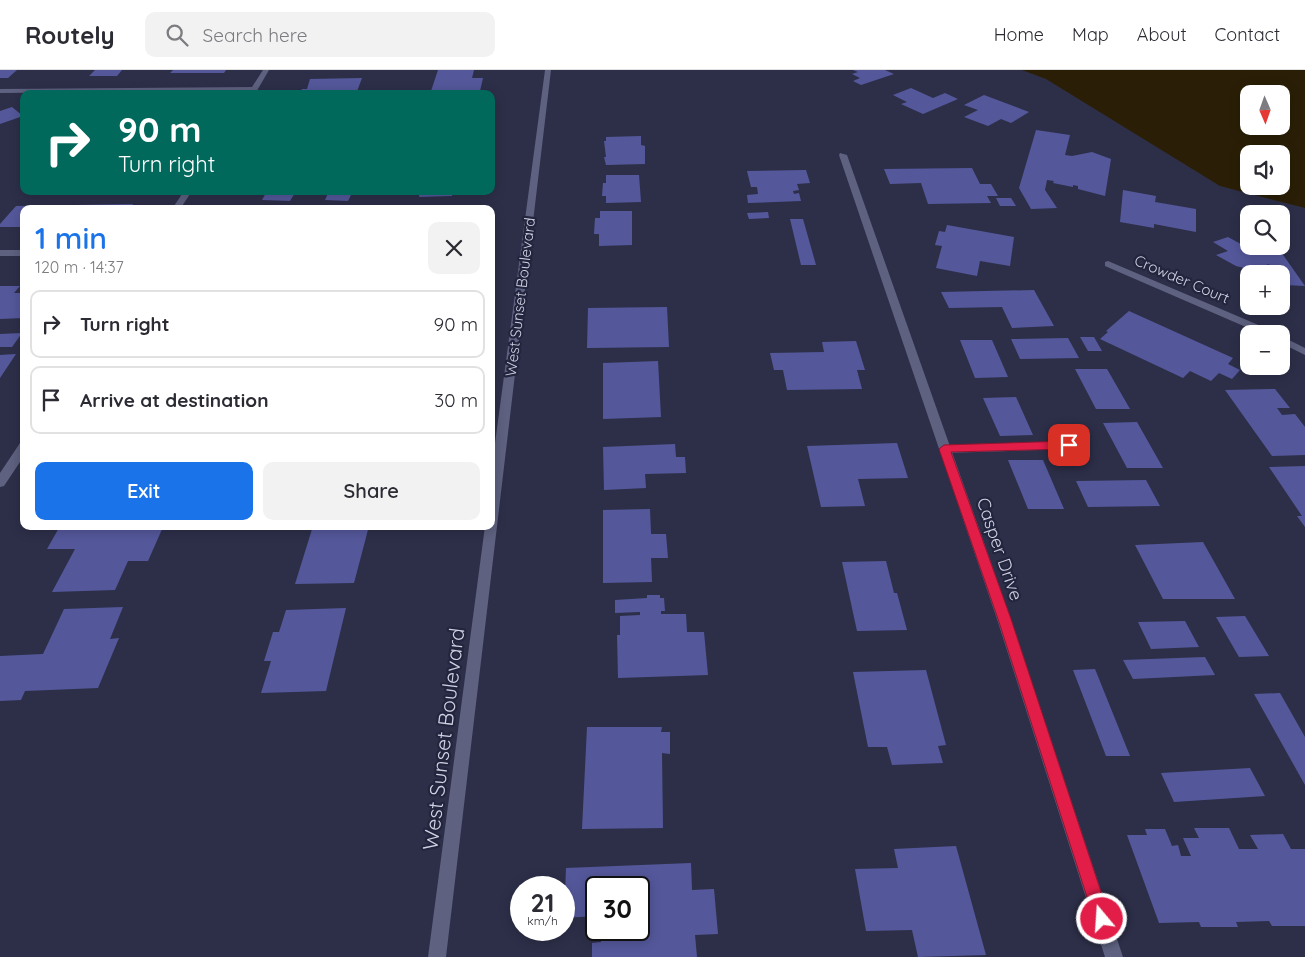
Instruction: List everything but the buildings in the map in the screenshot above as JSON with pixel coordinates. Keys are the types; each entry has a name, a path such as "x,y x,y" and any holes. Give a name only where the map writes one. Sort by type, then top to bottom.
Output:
{"street":[{"path":"253,90 266,70"},
{"name":"West Sunset Boulevard","path":"495,493 548,70"},
{"path":"0,91 20,91"},
{"name":"Casper Drive","path":"843,155 1004,619 1114,957"},
{"path":"0,253 20,253"},
{"name":"Crowder Court","path":"1108,264 1250,325"},
{"path":"1290,343 1305,352"},
{"path":"944,449 1069,445"},
{"path":"0,483 20,452"},
{"name":"West Sunset Boulevard","path":"437,957 490,530"}],"shaded area":[{"path":"1022,70 1305,70 1305,208 1255,195 1290,195 1290,145 1240,145 1240,191 1220,186 1046,79"}],"route":[{"path":"1069,445 944,449 1004,619 1102,919"}]}
